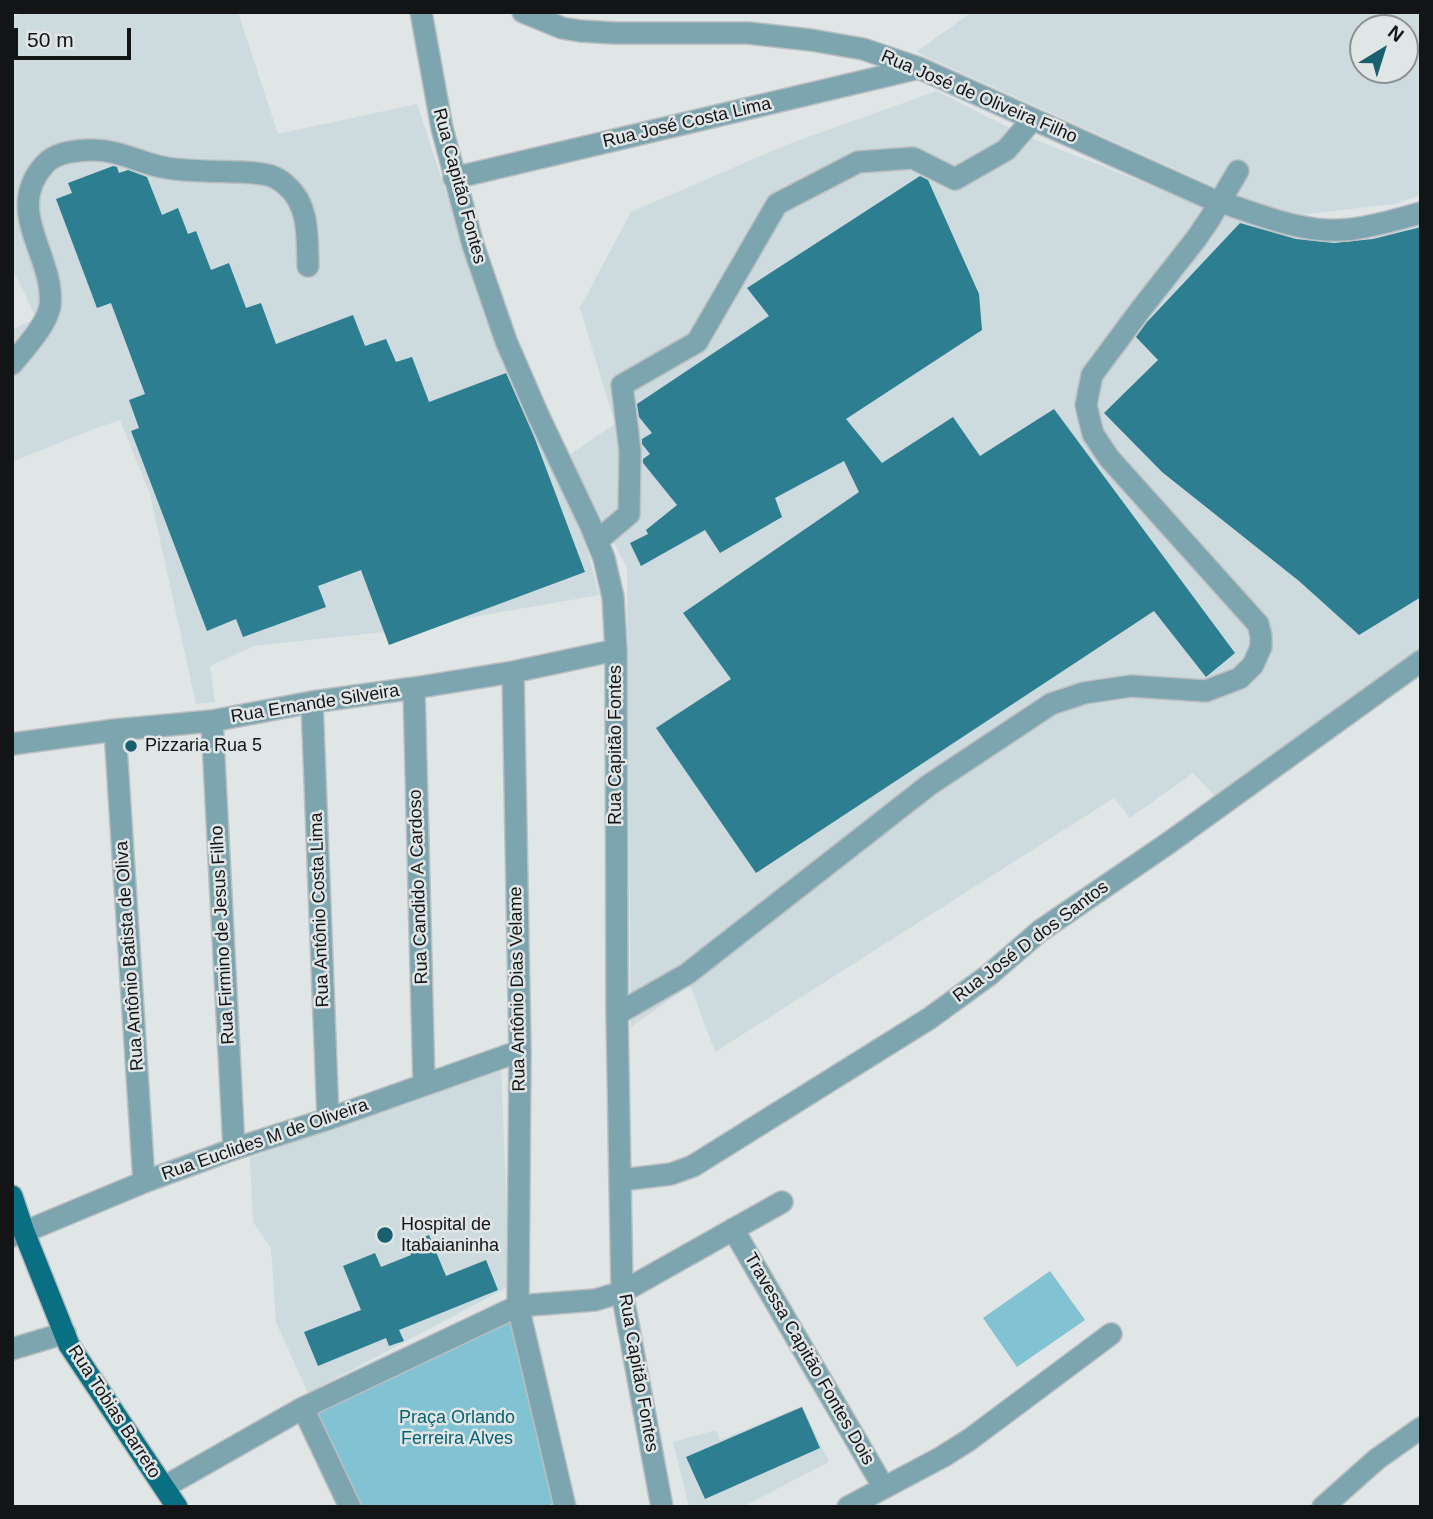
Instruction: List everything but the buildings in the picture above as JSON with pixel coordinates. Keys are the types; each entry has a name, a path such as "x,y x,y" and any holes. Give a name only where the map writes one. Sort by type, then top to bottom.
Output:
{"main road":[{"name":"Rua Tobias Barreto","path":"12,1196 18,1234 69,1345 177,1507"}],"street":[{"name":"Rua Capitão Fontes","path":"421,12 437,103 473,245 506,341 604,558 613,597 616,650 617,1014 622,1292 662,1507"},
{"name":"Rua José de Oliveira Filho","path":"523,12 562,28 580,31 748,33 863,49 919,68 1220,202 1257,216 1314,229 1350,230 1421,213"},
{"name":"Rua José Costa Lima","path":"454,178 919,68"},
{"path":"597,541 629,514 630,452 622,385 697,342 777,204 858,162 913,158 955,179 1006,150 1033,120"},
{"path":"12,364 46,319 50,308 43,260 32,231 30,190 46,162 59,154 90,150 109,151 169,169 251,173 274,177 289,188 304,213 308,266"},
{"path":"617,1014 693,970 929,785 1051,704 1084,693 1131,686 1206,691 1240,678 1253,665 1261,648 1258,624 1109,458 1093,434 1086,405 1092,375 1196,239 1238,171"},
{"name":"Rua Ernande Silveira","path":"12,744 115,730 212,722 313,702 513,671 616,650"},
{"name":"Rua José D dos Santos","path":"621,1180 671,1174 693,1166 919,1024 989,975 1041,930 1170,842 1421,661"},
{"name":"Rua Antônio Dias Velame","path":"513,671 520,1051 518,1306"},
{"name":"Rua Candido A Cardoso","path":"414,688 424,1085"},
{"name":"Rua Antônio Costa Lima","path":"313,702 328,1119"},
{"name":"Rua Firmino de Jesus Filho","path":"212,722 234,1149"},
{"name":"Rua Antônio Batista de Oliva","path":"115,730 144,1182"},
{"name":"Rua Euclides M de Oliveira","path":"18,1234 144,1182 234,1149 520,1051"},
{"path":"164,1487 303,1408 518,1306 595,1300 622,1292 782,1202"},
{"name":"Travessa Capitão Fontes Dois","path":"733,1229 884,1488"},
{"path":"518,1306 565,1507"},
{"path":"12,1349 65,1333"},
{"path":"848,1507 969,1440 1111,1334"},
{"path":"303,1408 350,1507"},
{"path":"1330,1505 1351,1480 1421,1428"}],"shaded area":[{"path":"24,12 238,12 278,134 417,104 497,347 583,532 599,595 393,631 254,646 210,666 215,702 196,704 150,494 120,420 12,462 12,330 36,318 12,267 12,18"},
{"path":"972,12 1421,12 1421,195 1394,204 1298,215 1240,198 916,52"},
{"path":"937,91 1021,134 1240,221 1333,241 1421,220 1421,648 1217,798 1193,773 1130,818 1114,798 715,1052 690,985 631,1027 627,568 569,455 615,424 580,308 631,212 786,145"},
{"name":"Hospital de Itabaianinha","path":"501,1066 510,1286 308,1393 276,1322 271,1248 253,1222 250,1158"},
{"path":"802,1406 829,1462 742,1507 689,1507 673,1442 716,1430 720,1440"}],"green space":[{"path":"1050,1271 1085,1320 1017,1367 983,1318"},
{"name":"Praça Orlando Ferreira Alves","path":"514,1315 553,1504 543,1507 360,1507 316,1409"}],"place":[{"name":"Pizzaria Rua 5","path":"131,746"},
{"name":"Hospital de Itabaianinha","path":"385,1235"}]}
